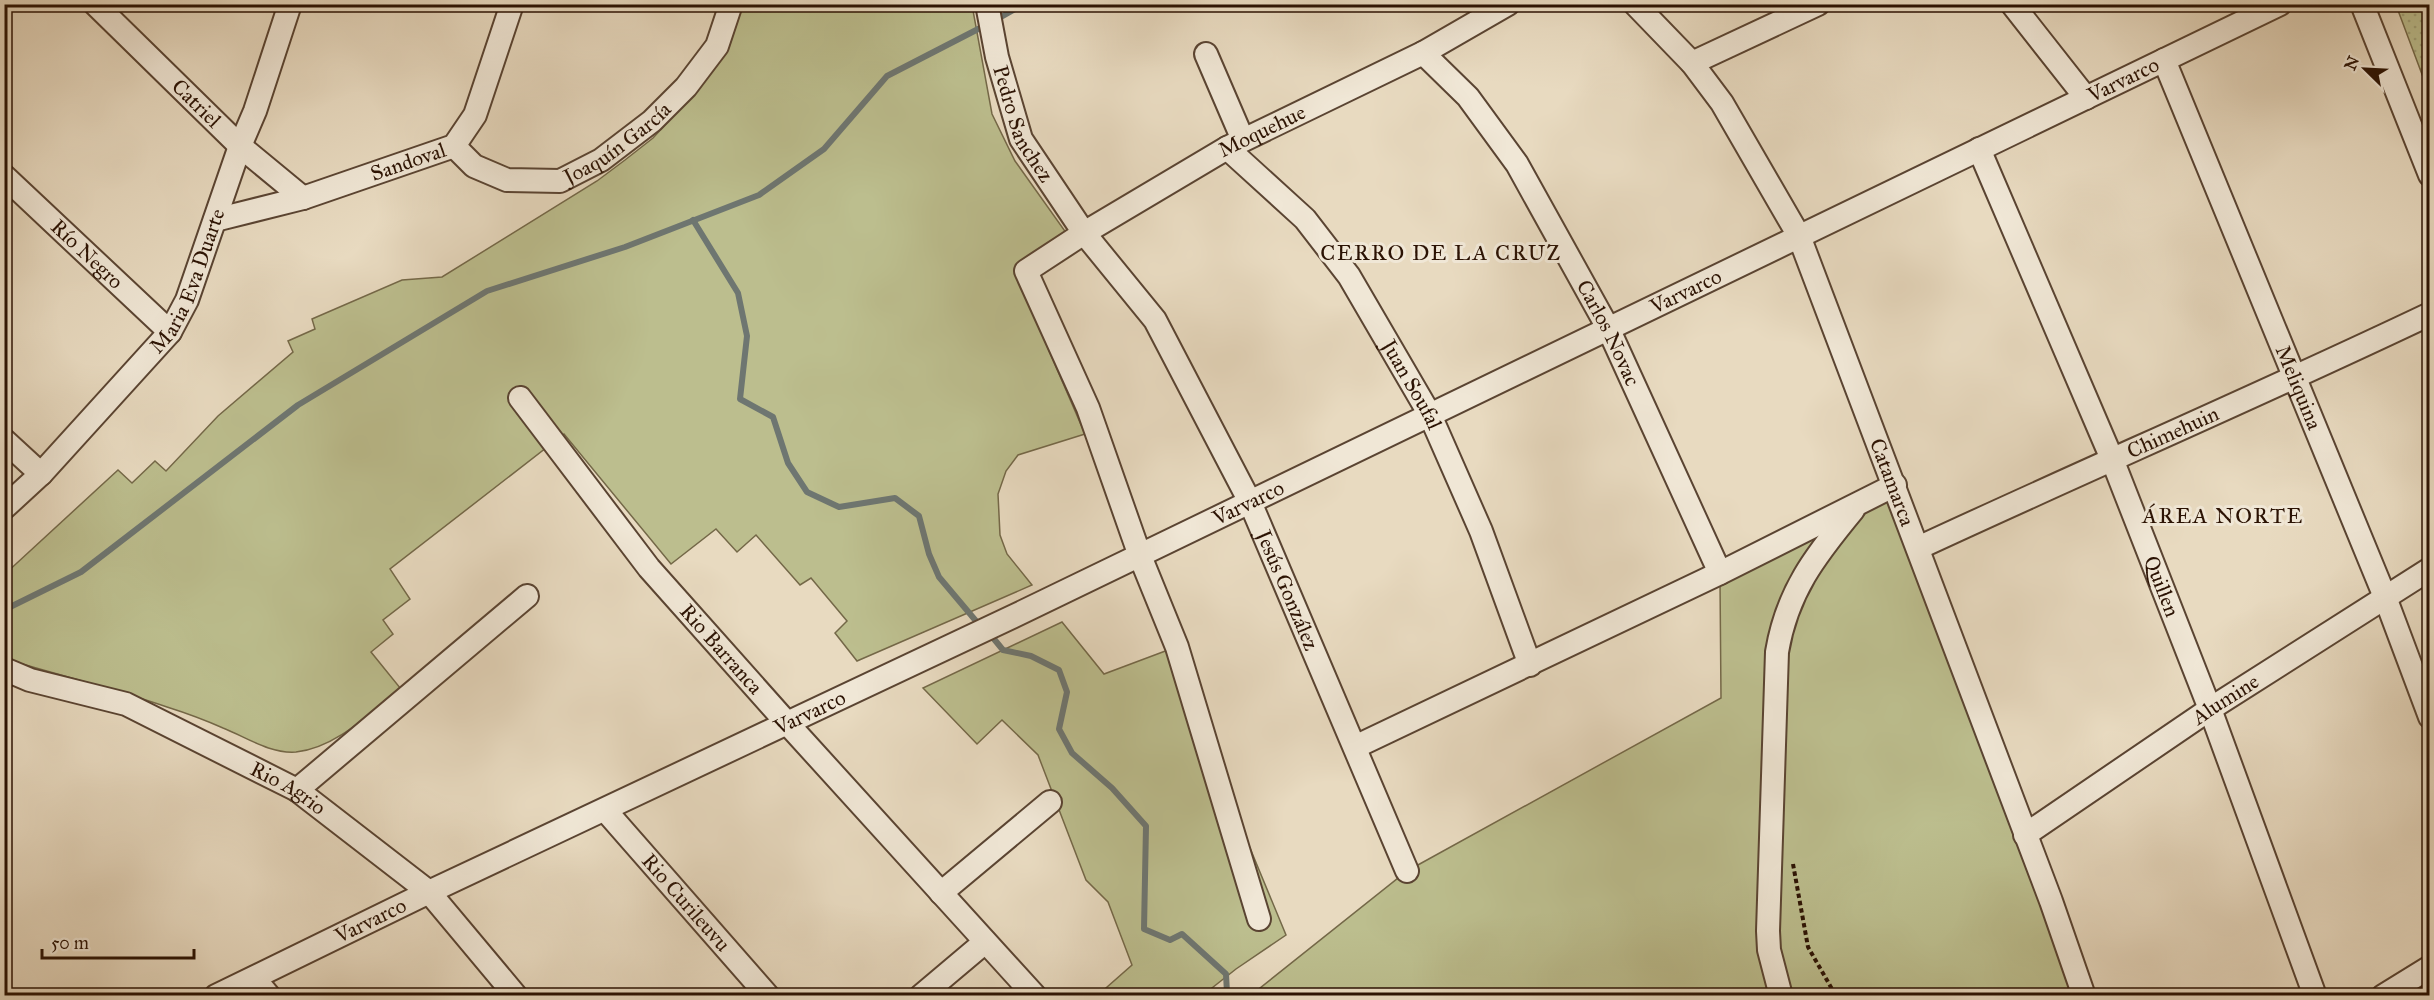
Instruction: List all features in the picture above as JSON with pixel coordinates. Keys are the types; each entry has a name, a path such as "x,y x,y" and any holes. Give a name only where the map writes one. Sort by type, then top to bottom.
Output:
{"street":[{"name":"Catriel","path":"95,4 240,146 303,198"},
{"name":"Maria Eva Duarte","path":"4,508 41,474 170,332 187,300 240,146 255,111 290,4"},
{"name":"Sandoval","path":"215,220 303,198 454,146 475,115 512,4"},
{"name":"Joaquín García","path":"454,146 474,166 507,180 560,181 570,176 601,159 652,121 686,87 717,46 731,4"},
{"name":"Pedro Sanchez","path":"987,4 997,57 1021,139 1084,233"},
{"name":"Moquehue","path":"1140,556 1088,408 1026,271 1084,233 1235,144 1423,53 1508,4"},
{"name":"Catamarca","path":"1635,4 1692,63 1722,103 1799,236 1895,484 2051,901 2084,996"},
{"path":"1692,63 1818,4"},
{"path":"2012,4 2086,98"},
{"name":"Varvarco","path":"216,996 429,892 1140,556 2280,4"},
{"path":"2362,4 2430,175"},
{"name":"Carlos Novac","path":"1423,53 1468,97 1517,164 1608,328 1720,573"},
{"path":"1206,54 1235,144"},
{"name":"Meliquina","path":"2164,60 2385,597 2430,717"},
{"name":"Juan Soufal","path":"1235,144 1305,219 1349,276 1430,415 1481,531 1530,665"},
{"name":"Quillen","path":"1979,149 2112,459 2210,709 2315,996"},
{"name":"Río Negro","path":"4,176 170,332"},
{"name":"Jesús González","path":"1084,233 1155,320 1250,502 1407,871"},
{"name":"Chimehuin","path":"1918,548 2112,459 2296,379 2430,314"},
{"name":"Rio Barranca","path":"520,398 649,568 1035,996"},
{"path":"4,440 41,474"},
{"path":"1355,747 1720,573 1895,484"},
{"path":"1781,996 1772,967 1768,931 1777,652 1785,616 1797,586 1824,546 1860,502"},
{"path":"1140,556 1177,647 1259,919"},
{"name":"Alumine","path":"2025,836 2210,709 2430,569"},
{"path":"297,790 527,596"},
{"name":"Rio Agrio","path":"4,669 30,680 126,704 297,790 429,892 516,996"},
{"path":"941,893 1050,802"},
{"name":"Rio Curileuvu","path":"605,810 768,996"},
{"path":"921,996 985,942"},
{"path":"2383,996 2430,967"},
{"path":"254,978 269,996"}],"path":[{"path":"1792,859 1808,947 1836,996"}],"green space":[{"path":"739,5 972,5 992,114 1015,161 1067,234 1016,274 1085,434 1018,455 1006,471 998,494 1000,535 1007,554 1032,585 857,661 835,633 847,621 811,578 800,585 756,535 737,552 716,529 671,564 564,434 390,569 410,599 383,620 393,634 371,652 401,689 352,728 325,744 296,752 277,750 174,709 5,659 5,574 118,470 132,483 155,461 166,471 218,416 293,352 288,341 315,329 312,319 402,280 442,277 597,181 653,138 702,85 717,63"},
{"path":"2396,5 2422,5 2429,12 2429,93"},
{"path":"1891,492 2075,996 1250,996 1407,871 1721,698 1720,581"},
{"path":"1062,622 1104,674 1168,650 1286,935 1203,995 1098,995 1132,965 1108,902 1086,880 1038,755 1002,720 977,744 923,688"}],"waterway":[{"path":"1001,17 1024,4"},
{"path":"4,610 81,572 298,405 487,291 625,247 759,195 824,149 887,76 984,26"},
{"path":"693,220 738,293 747,336 740,399 773,417 788,463 807,492 839,507 895,498 919,516 929,554 939,577 976,621"},
{"path":"994,639 1003,650 1031,656 1059,670 1067,692 1059,729 1072,753 1112,788 1146,826 1144,929 1170,940 1182,934 1226,974 1227,993 1230,996"}],"district":[{"name":"CERRO DE LA CRUZ","path":"1441,252"},
{"name":"ÁREA NORTE","path":"2223,515"}]}
